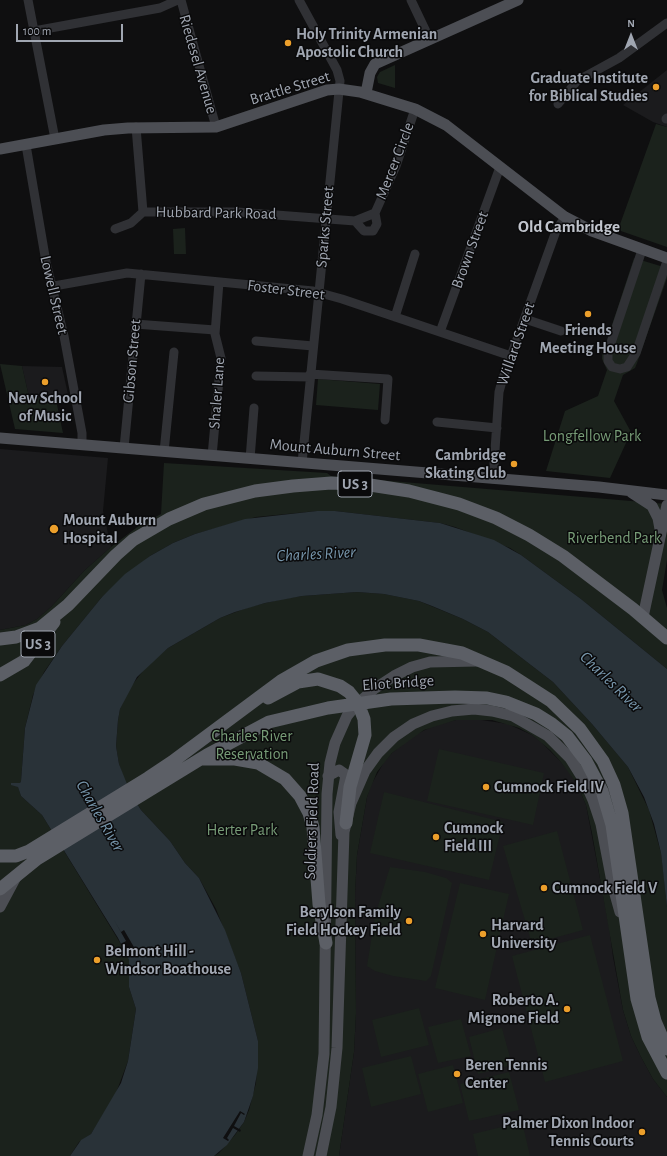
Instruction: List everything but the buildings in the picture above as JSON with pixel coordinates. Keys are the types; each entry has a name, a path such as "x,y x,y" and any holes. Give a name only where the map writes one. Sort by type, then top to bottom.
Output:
{"highway":[{"name":"US 3","path":"0,675 17,666 28,657 68,605 106,565 133,540 151,528 180,514 217,501 254,491 293,486 344,484 383,487 422,494 459,504 496,518 529,535 563,556 644,617 667,638"},
{"name":"US 3","path":"0,639 21,635 40,628 68,605"},
{"path":"0,650 40,628"},
{"name":"Eliot Bridge","path":"151,783 172,762 281,681 304,667 328,656 362,647 397,644 430,647 457,652 483,661"},
{"name":"Soldiers Field Road","path":"483,661 528,685 567,715 593,745 612,779 624,824 648,998 655,1021 667,1049"},
{"path":"243,709 295,684 311,679 325,680 349,692 358,703 364,719 365,732 350,787 346,823"},
{"name":"Eliot Bridge","path":"4,857 38,852 151,783 274,721 314,711 358,703 429,697 494,699 530,711 547,720 562,732 586,761 598,782 606,802 613,831 628,942"},
{"path":"200,759 235,759 258,764 285,779 300,796 313,827 319,904 326,943"},
{"path":"0,890 38,852"},
{"name":"Soldiers Field Road","path":"628,942 635,993 642,1018 654,1049 667,1073"}],"main road":[{"path":"366,93 368,77 373,67 518,0"},
{"name":"Brattle Street","path":"0,149 104,130 136,127 216,128 327,90 339,89 366,93 415,109 446,125 565,217 592,231 667,258"},
{"name":"Mount Auburn Street","path":"0,438 624,490 667,495"},
{"path":"624,490 640,497 652,506 659,522 660,537"},
{"path":"644,617 667,505"},
{"name":"Soldiers Field Road","path":"308,1156 318,1107 324,1054 328,776 330,758 337,737 347,716 358,703 383,682 412,667 442,661 483,661"},
{"name":"Soldiers Field Road","path":"321,1156 332,1094 337,1048 343,843 346,823 353,797 367,767 387,743 409,726 437,714 461,710 492,711 517,718 538,729 557,743 570,758 588,788 600,818 613,887 628,942"},
{"path":"328,776 339,770 344,772 346,776 339,812 343,843"},
{"path":"0,906 19,872"}],"street":[{"path":"28,0 55,139"},
{"path":"34,31 160,8 180,0"},
{"name":"Riedesel Avenue","path":"180,0 216,128"},
{"name":"Sparks Street","path":"299,0 340,78 302,463"},
{"path":"411,0 430,40"},
{"path":"558,104 577,81 619,58 667,23"},
{"name":"Mercer Circle","path":"355,221 364,231 373,231 377,224 375,213 396,166 415,109"},
{"name":"Hubbard Park Road","path":"136,127 143,212 237,212 280,214 326,219"},
{"name":"Lowell Street","path":"26,145 46,262 54,286 64,336 82,437 82,445"},
{"name":"Brown Street","path":"440,332 500,167"},
{"path":"115,229 131,223 143,212"},
{"name":"Mercer Circle","path":"326,219 355,221 375,213"},
{"name":"Willard Street","path":"493,479 500,388 556,231 565,217"},
{"path":"642,250 608,352 608,361 612,367 620,369 627,367 636,353 667,262"},
{"path":"395,317 415,254"},
{"name":"Foster Street","path":"54,286 120,273 319,292 511,356"},
{"name":"Gibson Street","path":"124,448 140,274"},
{"name":"Shaler Lane","path":"212,456 221,358 216,330 219,282"},
{"path":"525,319 562,331"},
{"path":"135,324 216,330"},
{"path":"256,341 313,346"},
{"path":"164,452 174,352"},
{"path":"256,376 310,375 388,379 385,420"},
{"path":"250,459 254,408"},
{"path":"437,422 497,428"}],"shaded area":[{"name":"Graduate Institute for Biblical Studies","path":"667,70 667,127 653,122 623,105"},
{"name":"New School of Music","path":"22,366 62,367 69,399 56,401 29,397"},
{"name":"Mount Auburn Hospital","path":"0,449 108,458 103,511 111,547 85,570 51,607 37,619 26,625 0,630"},
{"name":"Harvard University","path":"475,719 508,724 532,735 560,761 577,784 586,805 623,1010 631,1036 641,1057 653,1079 667,1097 667,1156 339,1156 354,1052 356,1013 355,894 357,855 367,797 371,785 384,762 411,737 435,725 456,720"}],"green space":[{"path":"395,65 395,88 378,83 377,77 380,72"},
{"path":"656,124 667,127 667,247 618,230"},
{"path":"185,228 186,254 174,254 173,229"},
{"name":"Longfellow Park","path":"634,258 667,268 667,278 635,368 623,375 614,401 631,432 610,478 546,471 565,411 598,396 607,370 602,359 602,355"},
{"path":"0,364 22,366 29,397 56,400 63,433 15,429"},
{"path":"318,379 380,384 378,410 316,405"},
{"name":"Riverbend Park","path":"164,463 327,473 331,476 667,504 667,560 662,590 667,608 667,669 581,599 521,555 510,548 455,527 440,523 335,511 317,511 256,517 195,534 173,543 150,556 102,597 62,646 44,672 33,695 25,728 21,781 20,783 11,783 18,786 21,796 42,815 127,954 129,960 129,987 136,1009 128,1061 116,1093 98,1123 91,1134 79,1142 70,1156 0,1156 0,630 26,625 37,619 51,607 85,570 111,547 140,525 161,514"},
{"name":"Charles River Reservation","path":"357,592 384,594 419,601 463,619 488,632 553,682 592,724 628,767 649,810 661,853 664,877 667,907 667,1097 653,1079 641,1057 631,1036 623,1010 592,833 586,805 577,784 550,750 532,735 519,728 492,720 456,720 424,730 392,753 377,772 367,797 357,855 355,894 356,1013 354,1052 339,1156 214,1156 219,1153 235,1135 244,1122 249,1110 256,1083 258,1041 241,973 216,909 199,878 185,863 170,841 141,810 125,782 119,764 116,746 120,709 129,689 146,667 168,648 220,618 249,607 282,599"},
{"name":"Cumnock Field IV","path":"439,749 544,773 533,825 427,801"},
{"name":"Cumnock Field III","path":"384,792 503,822 489,880 370,853"},
{"name":"Cumnock Field V","path":"557,831 583,930 532,944 503,846"},
{"name":"Berylson Family Field Hockey Field","path":"390,867 425,872 446,878 452,883 431,976 426,981 393,976 375,971 367,966 375,916"},
{"path":"460,883 509,894 485,1000 435,988"},
{"name":"Roberto A. Mignone Field","path":"590,935 623,1061 545,1082 512,956"},
{"path":"419,1008 429,1045 381,1057 372,1020"},
{"path":"461,1019 471,1056 438,1063 428,1027"},
{"path":"502,1028 512,1065 478,1074 469,1037"},
{"path":"411,1056 421,1094 371,1107 362,1068"},
{"path":"453,1065 463,1103 428,1112 418,1074"},
{"path":"509,1072 519,1110 469,1121 460,1084"},
{"path":"522,1122 530,1156 478,1156 473,1134"}],"water":[{"name":"Charles River","path":"317,511 335,511 440,523 494,540 521,555 581,599 667,669 667,907 661,853 654,824 644,797 628,767 592,724 553,682 488,632 463,619 419,601 384,594 357,592 302,596 265,603 220,618 168,648 137,677 120,709 116,746 119,764 131,794 141,810 170,841 185,863 199,878 225,930 241,973 258,1041 258,1068 253,1096 244,1122 227,1145 214,1156 70,1156 81,1140 91,1134 121,1083 128,1061 136,1009 129,987 129,960 118,938 42,815 21,796 18,787 11,785 11,783 20,783 21,781 25,728 36,685 62,646 102,597 125,574 150,556 173,543 195,534 245,519"}],"pier":[{"path":"114,920 121,932 124,930 138,954 134,956 130,949 125,951 121,944 126,941"},
{"path":"240,1111 245,1114 244,1115 241,1113 234,1126 241,1130 240,1132 233,1128 227,1138 229,1140 228,1141 223,1138"}],"place":[{"name":"Holy Trinity Armenian Apostolic Church","path":"288,43"},
{"name":"Graduate Institute for Biblical Studies","path":"656,87"},
{"name":"Friends Meeting House","path":"588,314"},
{"name":"New School of Music","path":"45,382"},
{"name":"Cambridge Skating Club","path":"514,464"},
{"name":"Mount Auburn Hospital","path":"54,529"},
{"name":"Cumnock Field IV","path":"486,787"},
{"name":"Cumnock Field III","path":"436,837"},
{"name":"Cumnock Field V","path":"544,888"},
{"name":"Berylson Family Field Hockey Field","path":"409,921"},
{"name":"Harvard University","path":"483,934"},
{"name":"Belmont Hill - Windsor Boathouse","path":"97,960"},
{"name":"Roberto A. Mignone Field","path":"567,1009"},
{"name":"Beren Tennis Center","path":"457,1074"},
{"name":"Palmer Dixon Indoor Tennis Courts","path":"642,1132"}],"district":[{"name":"Old Cambridge","path":"569,227"}],"park label":[{"name":"Herter Park","path":"242,830"}]}
